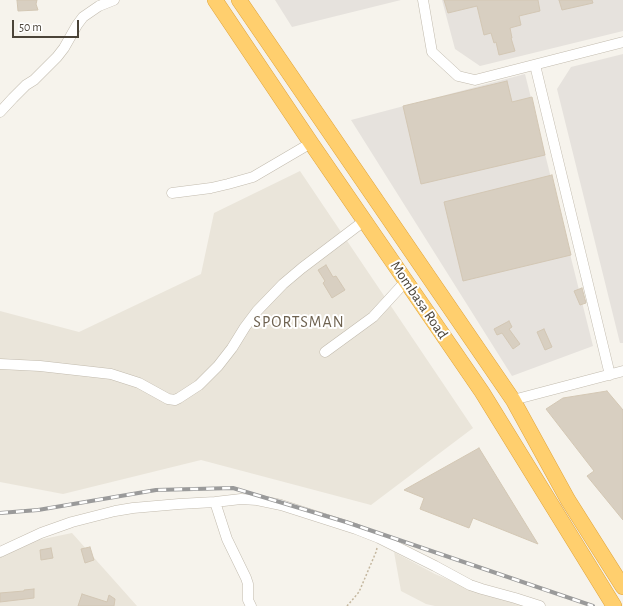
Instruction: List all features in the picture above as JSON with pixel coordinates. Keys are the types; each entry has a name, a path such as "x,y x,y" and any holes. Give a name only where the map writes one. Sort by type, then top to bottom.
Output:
{"highway":[{"name":"Mombasa Road","path":"215,0 364,221 482,392 613,604"},
{"name":"Mombasa Road","path":"239,0 513,400 568,500 623,586"}],"street":[{"path":"0,112 26,85 34,80 57,57 83,17 99,6 114,0"},
{"path":"423,0 432,52 458,76 475,80 623,42"},
{"path":"535,65 610,374"},
{"path":"172,193 211,188 253,177 311,143"},
{"path":"0,364 40,366 111,374 139,383 168,399 175,400 199,385 218,366 257,311 283,284 364,221"},
{"path":"325,352 373,317 406,281"},
{"path":"513,400 623,371"},
{"path":"0,552 41,533 72,522 115,511 172,504 241,499 261,500 356,529 379,538 470,585 540,606"},
{"path":"215,502 227,539 246,578 248,584 248,600 251,606"}],"path":[{"path":"347,606 359,592 376,552 379,538"}],"shaded area":[{"path":"275,0 401,0 292,27"},
{"path":"442,0 623,0 623,31 480,66 455,49"},
{"path":"623,54 623,343 620,343 557,89 571,67"},
{"path":"525,74 593,346 512,376 351,120"},
{"path":"300,171 473,428 371,505 201,460 63,494 0,482 0,311 79,332 201,274 214,213"},
{"path":"72,533 137,606 0,606 0,548"},
{"path":"394,552 435,574 473,590 525,606 435,606 426,604 401,591"}],"building":[{"path":"17,0 37,0 36,4 38,10 18,11"},
{"path":"444,0 538,0 540,11 519,16 521,25 510,28 515,51 499,55 496,42 494,43 491,33 484,35 477,6 448,13"},
{"path":"559,0 592,0 593,3 562,10"},
{"path":"507,81 512,102 532,97 545,155 421,184 403,106"},
{"path":"552,175 571,255 463,281 444,202"},
{"path":"326,265 333,277 336,276 345,290 332,298 323,283 325,281 318,270"},
{"path":"582,288 586,303 580,305 574,291"},
{"path":"509,321 512,327 509,329 520,344 513,349 502,333 497,335 494,329"},
{"path":"544,329 552,347 545,350 537,332"},
{"path":"607,391 623,410 623,520 587,476 594,471 546,409 563,398"},
{"path":"479,448 538,544 473,518 469,528 420,509 424,498 404,490"},
{"path":"90,547 94,560 85,563 81,549"},
{"path":"51,548 53,558 41,560 40,550"},
{"path":"34,589 34,598 0,602 0,593"},
{"path":"82,594 107,602 109,595 115,599 114,606 78,606"}],"railway":[{"path":"0,513 38,510 156,490 233,488 346,522 593,606"}],"district":[{"name":"SPORTSMAN","path":"299,322"}]}
